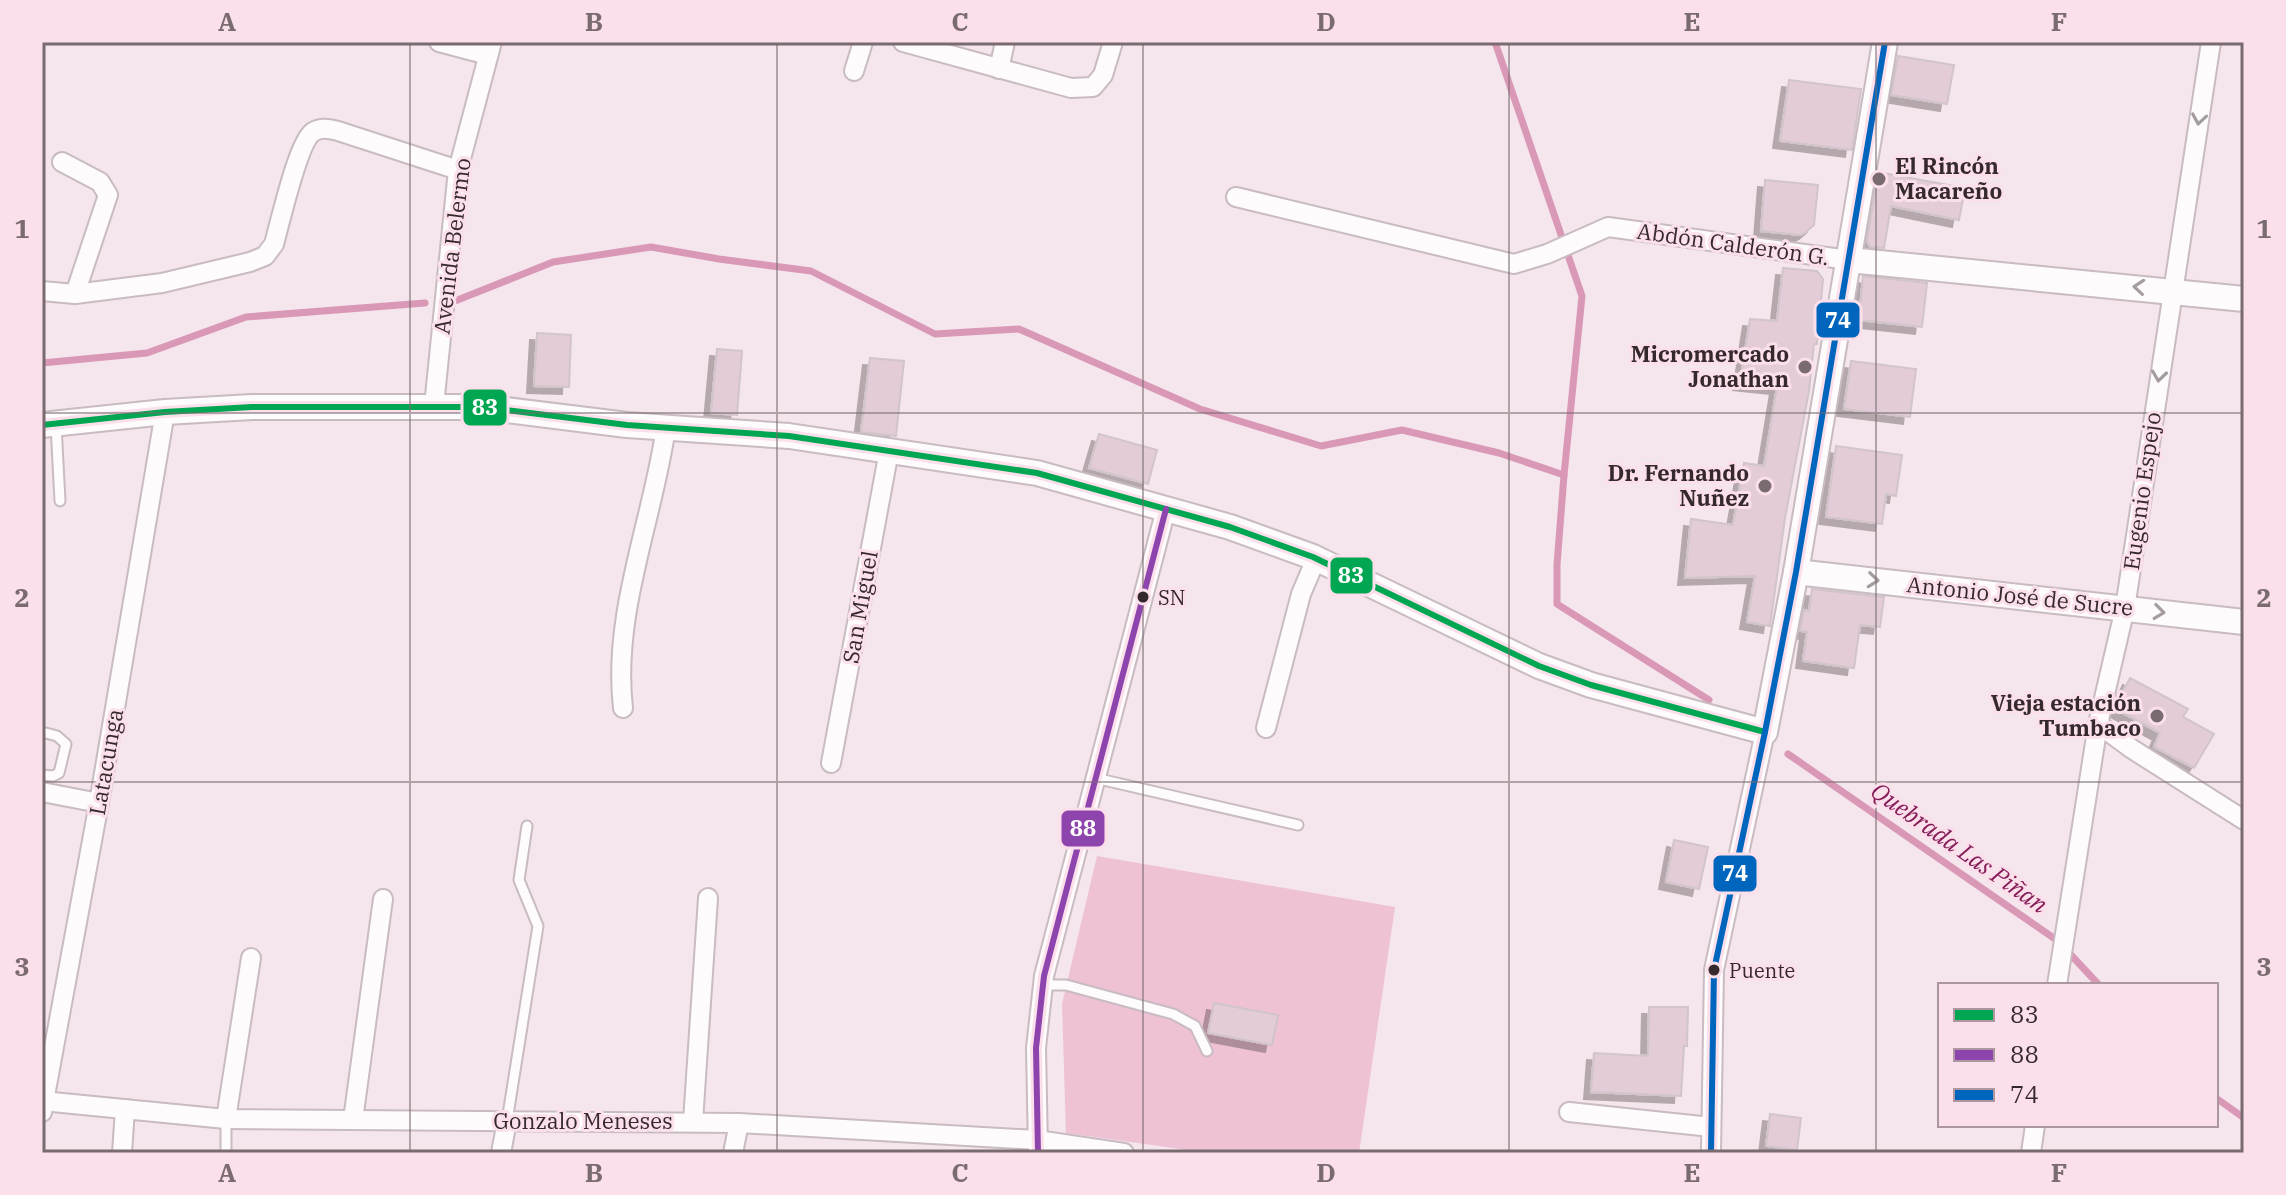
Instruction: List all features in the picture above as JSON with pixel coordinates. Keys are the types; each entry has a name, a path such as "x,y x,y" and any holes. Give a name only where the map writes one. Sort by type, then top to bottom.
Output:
{"street":[{"path":"439,42 490,48"},
{"path":"854,71 863,42"},
{"path":"903,42 1071,88 1093,87 1103,75 1113,42"},
{"path":"999,69 1005,42"},
{"path":"1711,1153 1714,970 1796,572 1885,42"},
{"name":"Eugenio Espejo","path":"2058,980 2098,724 2125,608 2211,42"},
{"name":"Avenida Belermo","path":"434,406 458,170 490,48"},
{"path":"42,291 75,294 162,283 265,256 274,244 303,144 316,130 338,131 458,170"},
{"path":"62,162 100,182 108,195 75,294"},
{"name":"Abdón Calderón G.","path":"1236,197 1514,264 1547,254 1608,227 1849,260 2244,299"},
{"path":"47,419 252,407 482,407 666,427 789,436 1037,473 1230,527 1316,559 1539,666 1591,685 1765,732"},
{"name":"Latacunga","path":"43,1105 99,803 165,412"},
{"path":"623,708 620,665 624,628 666,427"},
{"name":"San Miguel","path":"831,763 889,451"},
{"path":"1038,1147 1036,1048 1043,985 1094,778 1166,509"},
{"path":"1266,728 1301,594 1316,559"},
{"name":"Antonio José de Sucre","path":"1796,572 2244,622"},
{"path":"2098,724 2244,820"},
{"path":"42,792 99,803"},
{"path":"693,1122 708,898"},
{"path":"353,1120 383,899"},
{"path":"226,1119 251,958"},
{"name":"Gonzalo Meneses","path":"43,1105 226,1119 739,1123 1124,1153"},
{"path":"122,1153 125,1109"},
{"path":"1569,1112 1711,1127"},
{"path":"501,1153 507,1121"},
{"path":"733,1153 739,1123"},
{"path":"2031,1153 2035,1127"}],"lane":[{"path":"47,419 60,501"},
{"path":"42,732 57,736 66,744 59,773 42,775"},
{"path":"1094,778 1298,825"},
{"path":"507,1121 538,926 519,880 527,826"},
{"path":"1043,985 1066,985 1173,1014 1195,1026 1207,1051"},
{"path":"226,1119 226,1153"}],"shaded area":[{"path":"1097,856 1395,907 1359,1153 1209,1153 1066,1133 1062,1004"}],"building":[{"path":"1898,56 1954,65 1947,104 1891,95"},
{"path":"1789,80 1861,89 1852,150 1780,141"},
{"path":"1878,172 1965,188 1959,220 1891,206 1884,248 1870,247 1867,241"},
{"path":"1765,180 1818,185 1814,225 1800,235 1761,231"},
{"path":"1783,268 1817,271 1823,279 1817,344 1814,344 1809,391 1785,518 1770,626 1747,622 1755,576 1685,578 1691,519 1733,525 1744,463 1764,466 1777,387 1740,383 1750,319 1777,321"},
{"path":"1863,276 1927,283 1922,327 1859,320"},
{"path":"537,333 571,335 569,387 534,386"},
{"path":"717,349 742,351 737,415 711,413"},
{"path":"870,358 904,361 896,436 861,432"},
{"path":"1851,361 1916,369 1910,417 1844,409"},
{"path":"1099,434 1157,450 1148,484 1089,468"},
{"path":"1836,446 1902,455 1896,496 1886,494 1882,524 1826,517"},
{"path":"1812,589 1884,597 1880,627 1860,625 1854,668 1803,661 1807,632 1800,631 1804,610 1809,611"},
{"name":"Vieja estación Tumbaco","path":"2130,678 2188,709 2183,717 2214,734 2194,768 2154,747 2160,733 2114,708"},
{"path":"1674,840 1708,847 1699,889 1666,882"},
{"path":"1214,1003 1278,1015 1272,1045 1208,1033"},
{"path":"1649,1007 1688,1007 1681,1096 1591,1092 1594,1053 1648,1056"},
{"path":"1770,1114 1801,1118 1797,1150 1766,1146"}],"waterway":[{"path":"1495,42 1582,296 1564,475"},
{"path":"455,301 553,262 651,247 811,271 935,334 1019,329 1200,409 1321,446 1402,430 1499,453 1564,475 1557,604 1709,700"},
{"path":"42,363 147,353 246,317 425,303"},
{"name":"Quebrada Las Piñan","path":"1788,754 2058,941 2097,983"},
{"name":"Quebrada Las Piñan","path":"2218,1099 2244,1118"}],"transit line":[{"name":"74","path":"1711,1153 1714,970 1796,572 1885,42"},
{"name":"83","path":"42,425 165,412 252,407 482,407 627,425 789,436 1037,473 1230,527 1313,557 1539,666 1591,685 1765,732"},
{"name":"88","path":"1038,1153 1036,1048 1044,976 1166,509"}],"place":[{"name":"El Rincón Macareño","path":"1879,179"},
{"name":"Micromercado Jonathan","path":"1805,367"},
{"name":"Dr. Fernando Nuñez","path":"1765,486"},
{"name":"SN","path":"1143,597"},
{"name":"Vieja estación Tumbaco","path":"2157,716"},
{"name":"Puente","path":"1714,970"}]}
